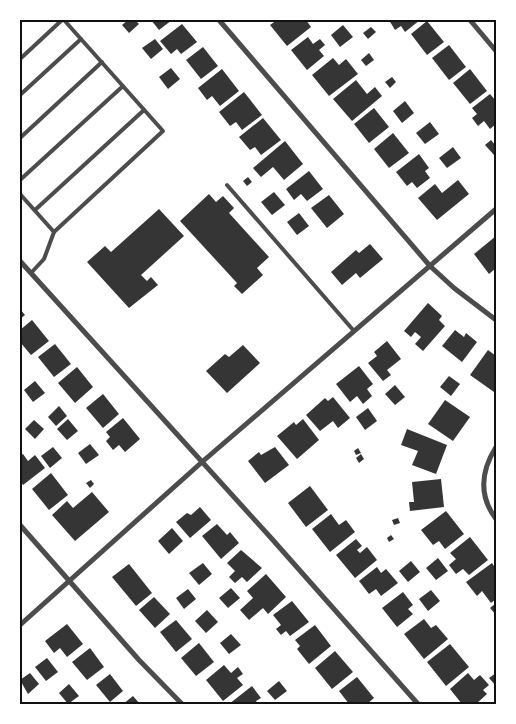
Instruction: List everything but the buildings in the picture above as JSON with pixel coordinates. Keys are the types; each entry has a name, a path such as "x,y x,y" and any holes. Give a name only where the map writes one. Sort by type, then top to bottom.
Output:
{"street":[{"path":"219,20 430,266 454,288 496,320"},
{"path":"470,20 496,51"},
{"path":"20,625 202,462 496,209"},
{"path":"20,261 418,704"},
{"path":"496,446 486,463 483,494 496,519"},
{"path":"20,525 139,660 182,704"}],"lane":[{"path":"20,59 63,20 163,132 54,232 44,259 31,273"},
{"path":"20,95 81,39"},
{"path":"20,138 102,62"},
{"path":"20,180 123,86"},
{"path":"34,210 144,110"},
{"path":"227,185 354,331"},
{"path":"20,194 54,232"}]}
